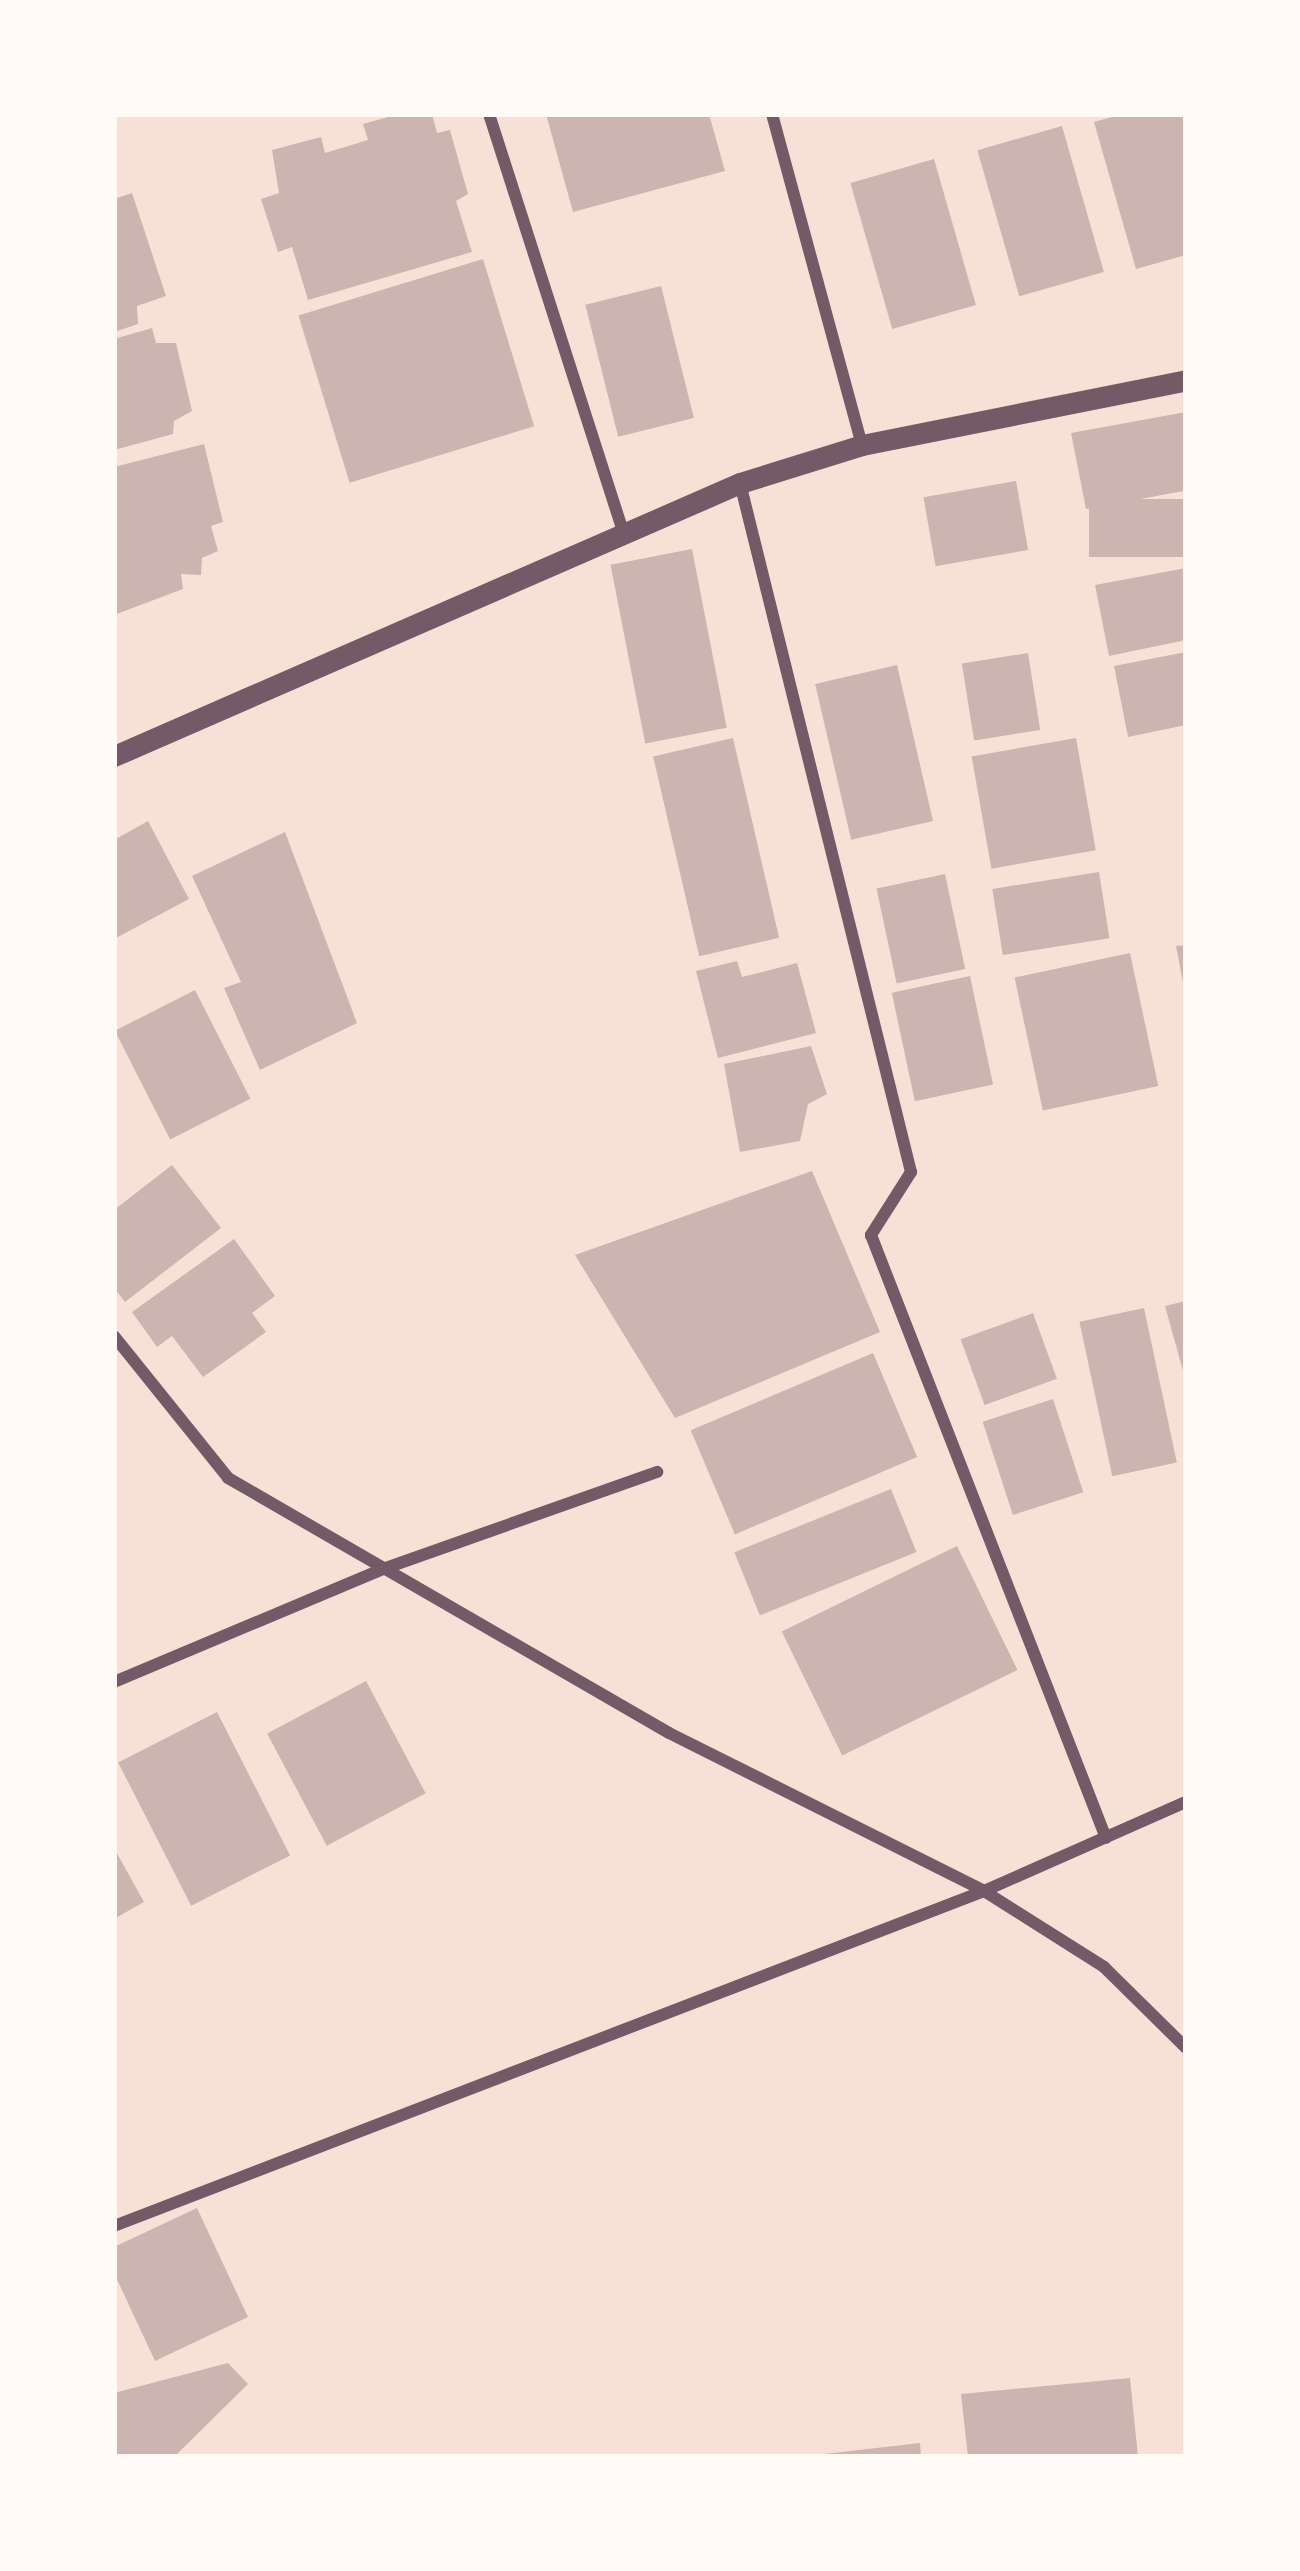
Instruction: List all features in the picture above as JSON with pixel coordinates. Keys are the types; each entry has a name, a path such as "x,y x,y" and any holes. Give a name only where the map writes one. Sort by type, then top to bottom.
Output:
{"street":[{"path":"489,114 622,528"},
{"path":"772,114 862,445"},
{"path":"114,756 622,528 740,483 862,445 1186,380"},
{"path":"740,483 910,1172 871,1235 1106,1838"},
{"path":"114,1336 228,1478 669,1732 984,1891 1104,1967 1186,2048"},
{"path":"114,1682 383,1569 657,1472"},
{"path":"114,2226 984,1891 1186,1802"}],"building":[{"path":"399,114 432,114 437,133 450,130 468,194 456,201 472,252 308,300 292,247 278,252 261,199 279,193 272,150 321,137 325,153 368,140 363,124"},
{"path":"546,114 709,114 725,171 573,212"},
{"path":"1123,114 1183,114 1186,125 1186,255 1136,269 1094,122"},
{"path":"1062,126 1104,272 1019,296 977,150"},
{"path":"934,159 976,305 892,329 850,183"},
{"path":"132,193 166,296 137,306 138,324 114,332 114,199"},
{"path":"483,259 534,426 350,483 298,315"},
{"path":"661,286 694,418 618,437 585,305"},
{"path":"152,328 156,343 176,343 192,411 174,421 173,434 114,450 114,339"},
{"path":"1186,412 1184,491 1086,509 1071,433"},
{"path":"204,444 223,522 211,526 218,551 202,558 201,575 181,574 183,589 114,615 114,467"},
{"path":"1016,481 1028,550 936,566 923,497"},
{"path":"1089,499 1186,499 1186,557 1089,557"},
{"path":"692,549 727,728 645,743 611,565"},
{"path":"1186,568 1186,640 1109,656 1095,585"},
{"path":"1186,652 1186,725 1128,737 1114,666"},
{"path":"1028,653 1040,730 974,741 962,663"},
{"path":"897,665 933,821 851,840 815,684"},
{"path":"733,738 779,938 699,956 653,756"},
{"path":"1076,738 1096,850 991,869 972,756"},
{"path":"148,821 189,899 114,939 114,840"},
{"path":"285,832 357,1023 260,1070 224,988 241,982 192,876"},
{"path":"1099,872 1109,938 1003,955 992,889"},
{"path":"945,874 965,969 897,983 877,889"},
{"path":"1186,945 1186,988 1184,988 1176,946"},
{"path":"1130,953 1158,1086 1043,1111 1015,978"},
{"path":"737,961 742,977 797,963 816,1033 718,1058 696,971"},
{"path":"970,976 993,1085 915,1101 892,993"},
{"path":"195,990 250,1099 170,1140 115,1031"},
{"path":"811,1046 827,1094 808,1104 800,1141 740,1152 724,1064"},
{"path":"172,1165 221,1228 125,1302 114,1288 114,1210"},
{"path":"812,1171 880,1332 675,1418 575,1255"},
{"path":"234,1239 275,1296 252,1313 266,1332 203,1377 172,1336 157,1347 132,1312"},
{"path":"1186,1301 1186,1377 1185,1378 1165,1306"},
{"path":"1144,1308 1177,1463 1112,1476 1079,1322"},
{"path":"1033,1313 1057,1379 985,1405 961,1339"},
{"path":"873,1353 917,1457 735,1534 691,1430"},
{"path":"1053,1399 1083,1492 1013,1515 983,1422"},
{"path":"891,1489 916,1552 760,1615 734,1552"},
{"path":"957,1546 1017,1670 842,1756 782,1631"},
{"path":"366,1681 426,1793 327,1846 267,1734"},
{"path":"217,1712 290,1855 191,1906 118,1762"},
{"path":"114,1848 144,1902 114,1919"},
{"path":"197,2208 248,2317 155,2361 114,2273 114,2247"},
{"path":"228,2363 248,2384 174,2457 114,2457 114,2393"},
{"path":"1130,2378 1138,2457 968,2457 961,2394"},
{"path":"920,2443 921,2457 824,2457 824,2454"}]}
